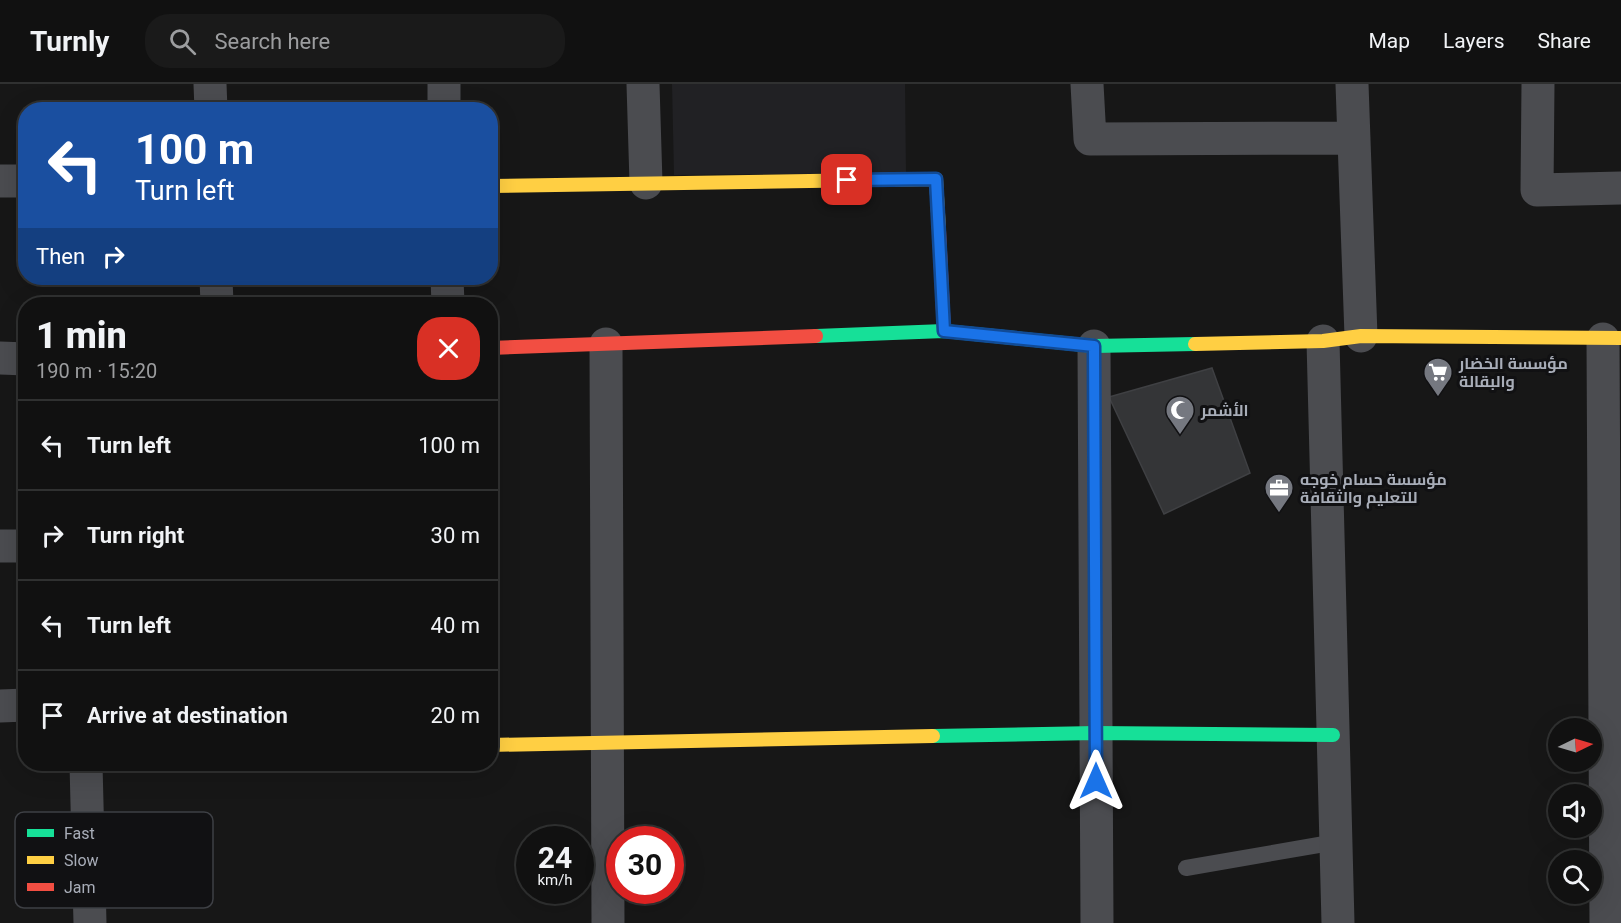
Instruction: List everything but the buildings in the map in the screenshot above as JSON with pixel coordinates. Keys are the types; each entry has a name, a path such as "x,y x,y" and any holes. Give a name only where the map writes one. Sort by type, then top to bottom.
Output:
{"street":[{"path":"210,84 211,102"},
{"path":"444,84 444,102"},
{"path":"643,84 646,183"},
{"path":"1088,84 1090,139 1354,138"},
{"path":"1352,84 1361,336"},
{"path":"1538,84 1537,190 1621,188"},
{"path":"498,186 936,179 944,331"},
{"path":"0,182 18,181"},
{"path":"498,348 944,331 1094,346 1323,340 1361,336 1612,338 1606,923"},
{"path":"1323,340 1338,923"},
{"path":"606,344 608,923"},
{"path":"1094,346 1097,923"},
{"path":"0,358 18,359"},
{"path":"0,546 18,546"},
{"path":"0,706 18,705"},
{"path":"498,745 1096,733 1333,735"},
{"path":"86,771 87,812"},
{"path":"90,908 90,923"}],"lane":[{"path":"1186,868 1336,842"}],"shaded area":[{"path":"672,84 905,84 906,173 674,175"}],"traffic: fast":[{"path":"816,336 944,331 1094,346 1195,344"},
{"path":"933,736 1096,733 1333,735"}],"traffic: slow":[{"path":"498,186 936,179 939,230"},
{"path":"1195,344 1323,341 1361,336 1621,338"},
{"path":"498,745 933,736"}],"traffic: jam":[{"path":"939,230 944,331"},
{"path":"498,348 816,336"}],"place":[{"name":"مؤسسة الخضار والبقالة","path":"1438,398"},
{"name":"الأشمر","path":"1180,436"},
{"name":"مؤسسة حسام خوجه للتعليم والثقافة","path":"1279,514"}],"route":[{"path":"847,180 936,179 944,331 1094,346 1096,781"}]}
